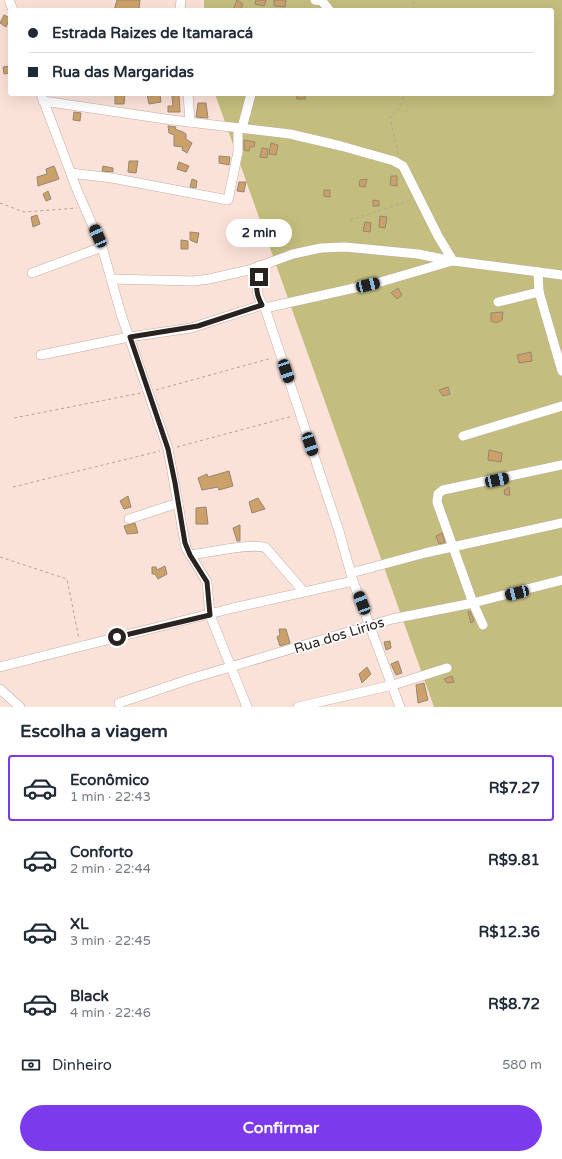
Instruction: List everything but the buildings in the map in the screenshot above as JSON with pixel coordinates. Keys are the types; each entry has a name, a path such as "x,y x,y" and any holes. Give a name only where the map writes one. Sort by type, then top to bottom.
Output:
{"street":[{"path":"315,0 322,2 327,8"},
{"path":"188,96 190,122"},
{"path":"71,173 112,178 228,200 238,152 240,128 250,96"},
{"path":"42,97 190,122 290,134 341,146 400,164 406,171 453,261"},
{"path":"42,97 71,173 102,247 111,279 168,449 185,543 190,555 207,582 210,615 246,707"},
{"path":"32,273 102,247"},
{"path":"111,279 193,281 237,273 279,258 314,250 345,247 418,254 453,261 562,275"},
{"path":"40,356 130,337 198,326 263,306 376,283 453,261"},
{"path":"259,266 260,273 257,283 257,293 301,414 352,577 400,707"},
{"path":"538,272 539,292 559,348 562,371"},
{"path":"498,302 539,292"},
{"path":"463,436 562,406"},
{"path":"483,625 473,603 437,502 439,492 562,465"},
{"path":"129,519 178,503"},
{"path":"0,667 233,608 304,592 352,577 398,559 562,523"},
{"path":"190,555 250,546 261,546 266,548 304,592"},
{"name":"Rua dos Lirios","path":"119,703 371,626 412,615 473,603 562,580"},
{"path":"298,707 393,685 447,668"},
{"path":"0,689 20,707"}],"path":[{"path":"400,164 390,116 398,110 404,96"},
{"path":"350,220 419,198"},
{"path":"0,203 24,212 86,208"},
{"path":"14,418 148,392 281,356"},
{"path":"13,487 168,449 301,414"},
{"path":"0,557 67,579 81,646"}],"shaded area":[{"path":"204,0 562,0 562,707 434,707 216,96 554,96 554,8 204,8"}],"route":[{"path":"117,637 210,615 208,607 209,589 207,582 186,548 168,449 130,337 191,328 239,311 262,305 258,297 256,287 259,277"}]}
